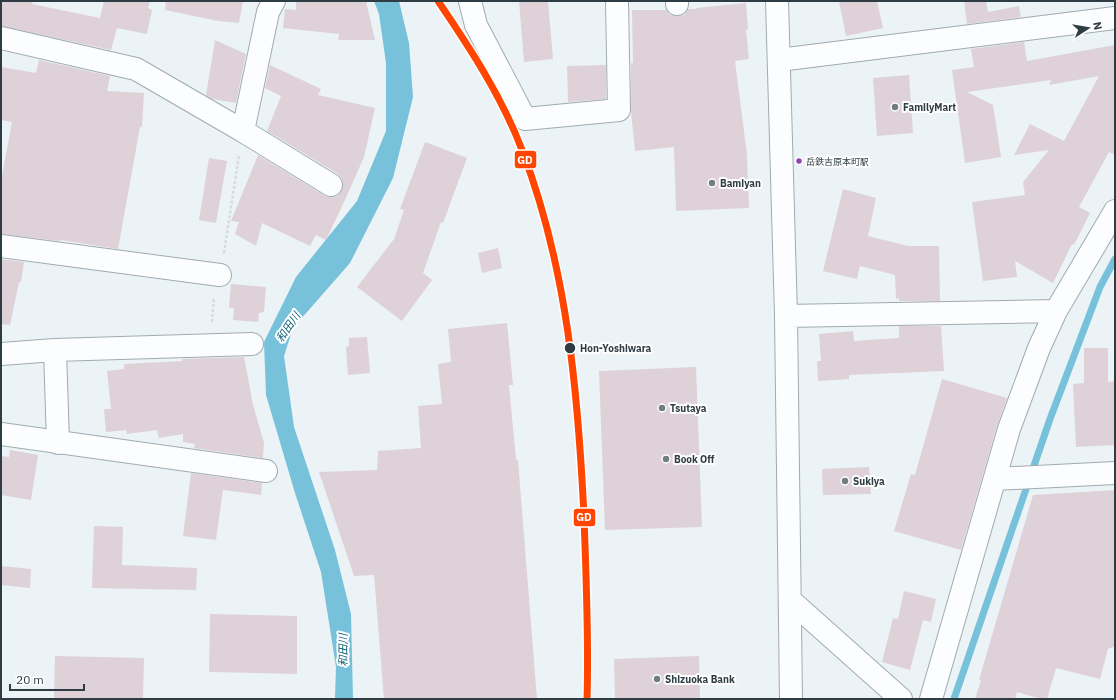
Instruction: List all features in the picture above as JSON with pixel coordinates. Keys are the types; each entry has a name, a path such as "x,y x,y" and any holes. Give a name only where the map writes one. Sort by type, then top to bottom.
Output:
{"street":[{"path":"243,131 268,12 274,1"},
{"path":"470,1 476,25 525,119 619,110 617,1"},
{"path":"777,1 786,316 791,699"},
{"path":"779,60 1115,18"},
{"path":"1,38 136,69 243,131 331,185"},
{"path":"931,699 1009,429 1039,348 1056,311 1115,211"},
{"path":"1,246 218,274"},
{"path":"786,316 1056,311"},
{"path":"1,354 55,350 252,344"},
{"path":"55,350 58,443"},
{"path":"1,434 266,471"},
{"path":"995,479 1115,473"},
{"path":"790,600 900,699"}],"path":[{"path":"209,346 218,274 243,131"}],"water":[{"name":"和田川","path":"374,1 399,1 409,43 413,97 393,178 350,263 293,328 284,356 294,427 335,550 351,614 353,699 335,699 336,667 321,572 295,493 266,395 264,342 296,277 357,201 386,131 386,63 379,14"}],"building":[{"path":"1,1 33,1 32,4 100,18 104,1 150,1 148,8 152,10 147,34 117,28 111,50 1,26"},
{"path":"166,1 243,1 239,23 218,21 165,10"},
{"path":"296,1 366,1 375,40 338,40 339,34 283,28 285,9 296,10"},
{"path":"519,1 548,1 553,59 524,62"},
{"path":"839,1 877,1 883,28 846,36"},
{"path":"964,1 986,1 988,12 1019,6 1021,17 967,24"},
{"path":"746,3 748,29 746,30 749,59 735,61 747,155 749,208 676,211 674,147 635,151 631,111 631,63 633,63 632,10 666,10 670,15 677,16 684,15 688,9"},
{"path":"215,40 246,54 236,103 212,99 206,95"},
{"path":"1024,42 1027,61 1115,45 1115,155 1109,152 1079,207 1090,213 1074,245 1072,244 1053,283 1015,261 1017,277 983,281 972,202 1025,195 1023,182 1049,150 1014,155 1030,124 1064,141 1099,76 1049,85 1051,80 967,92 993,105 1001,157 965,163 952,70 974,67 971,49"},
{"path":"39,60 110,76 107,91 144,93 142,127 140,127 118,249 61,240 1,234 1,181 12,122 1,120 1,67 36,73"},
{"path":"270,65 321,89 318,95 375,108 364,157 344,202 326,240 316,235 310,246 262,223 256,246 235,234 239,222 231,221 258,155 325,196 337,196 341,192 343,186 342,179 338,174 267,131 281,96 265,88"},
{"path":"606,65 606,99 568,102 567,66"},
{"path":"909,75 913,133 877,136 873,78"},
{"path":"425,142 467,158 443,223 441,222 423,273 432,280 402,321 357,287 394,239 404,210 400,209"},
{"path":"209,158 227,161 216,223 199,220"},
{"path":"843,189 876,198 868,236 908,246 939,246 940,301 899,301 899,298 896,299 895,275 860,266 857,279 823,271"},
{"path":"498,248 502,268 482,273 478,253"},
{"path":"1,259 24,262 21,282 19,282 10,325 1,324"},
{"path":"231,284 266,287 264,312 259,313 258,322 233,320 234,308 229,308"},
{"path":"507,323 513,385 509,385 516,460 518,460 537,699 384,699 374,575 354,576 319,472 377,470 378,451 421,448 418,406 442,404 438,364 451,362 448,329"},
{"path":"899,326 941,326 944,371 849,375 849,379 818,381 817,361 821,361 819,334 853,331 854,341 899,338"},
{"path":"367,337 370,373 348,375 346,347 349,346 349,338"},
{"path":"1084,348 1108,348 1108,382 1115,381 1115,445 1076,447 1073,384 1084,383"},
{"path":"244,357 253,405 264,443 263,458 194,448 195,444 183,442 183,434 159,438 157,430 127,434 126,430 106,432 104,409 111,409 107,371 124,369 124,364 182,361 182,359"},
{"path":"696,367 702,527 605,530 599,371"},
{"path":"942,379 1007,398 997,426 961,550 894,531 911,474 915,475"},
{"path":"10,450 38,455 31,500 1,495 1,456 9,457"},
{"path":"869,467 871,494 823,495 822,469"},
{"path":"191,473 262,483 261,495 223,490 216,540 183,536"},
{"path":"1115,490 1115,646 1108,649 1100,679 1056,668 1047,699 1041,699 1017,692 1015,699 975,699 981,680 979,680 1033,495"},
{"path":"94,526 123,527 122,565 197,568 196,590 92,588"},
{"path":"1,566 31,569 30,588 1,585"},
{"path":"904,591 936,599 931,622 923,620 910,670 882,662 893,618 898,619"},
{"path":"210,614 297,616 297,674 209,672"},
{"path":"55,656 144,658 143,699 54,699"},
{"name":"Shizuoka Bank","path":"699,656 700,699 615,699 614,659"}],"waterway":[{"path":"954,699 1050,419 1100,287 1115,259"}],"transit line":[{"name":"GD","path":"438,1 484,73 514,130 537,194 550,239 560,285 568,330 578,423 584,516 588,653 587,699"}],"place":[{"name":"FamilyMart","path":"895,107"},
{"name":"岳鉄吉原本町駅","path":"799,161"},
{"name":"Bamiyan","path":"712,183"},
{"name":"Hon-Yoshiwara","path":"570,348"},
{"name":"Tsutaya","path":"662,408"},
{"name":"Book Off","path":"666,459"},
{"name":"Sukiya","path":"845,481"},
{"name":"Shizuoka Bank","path":"657,679"}]}
